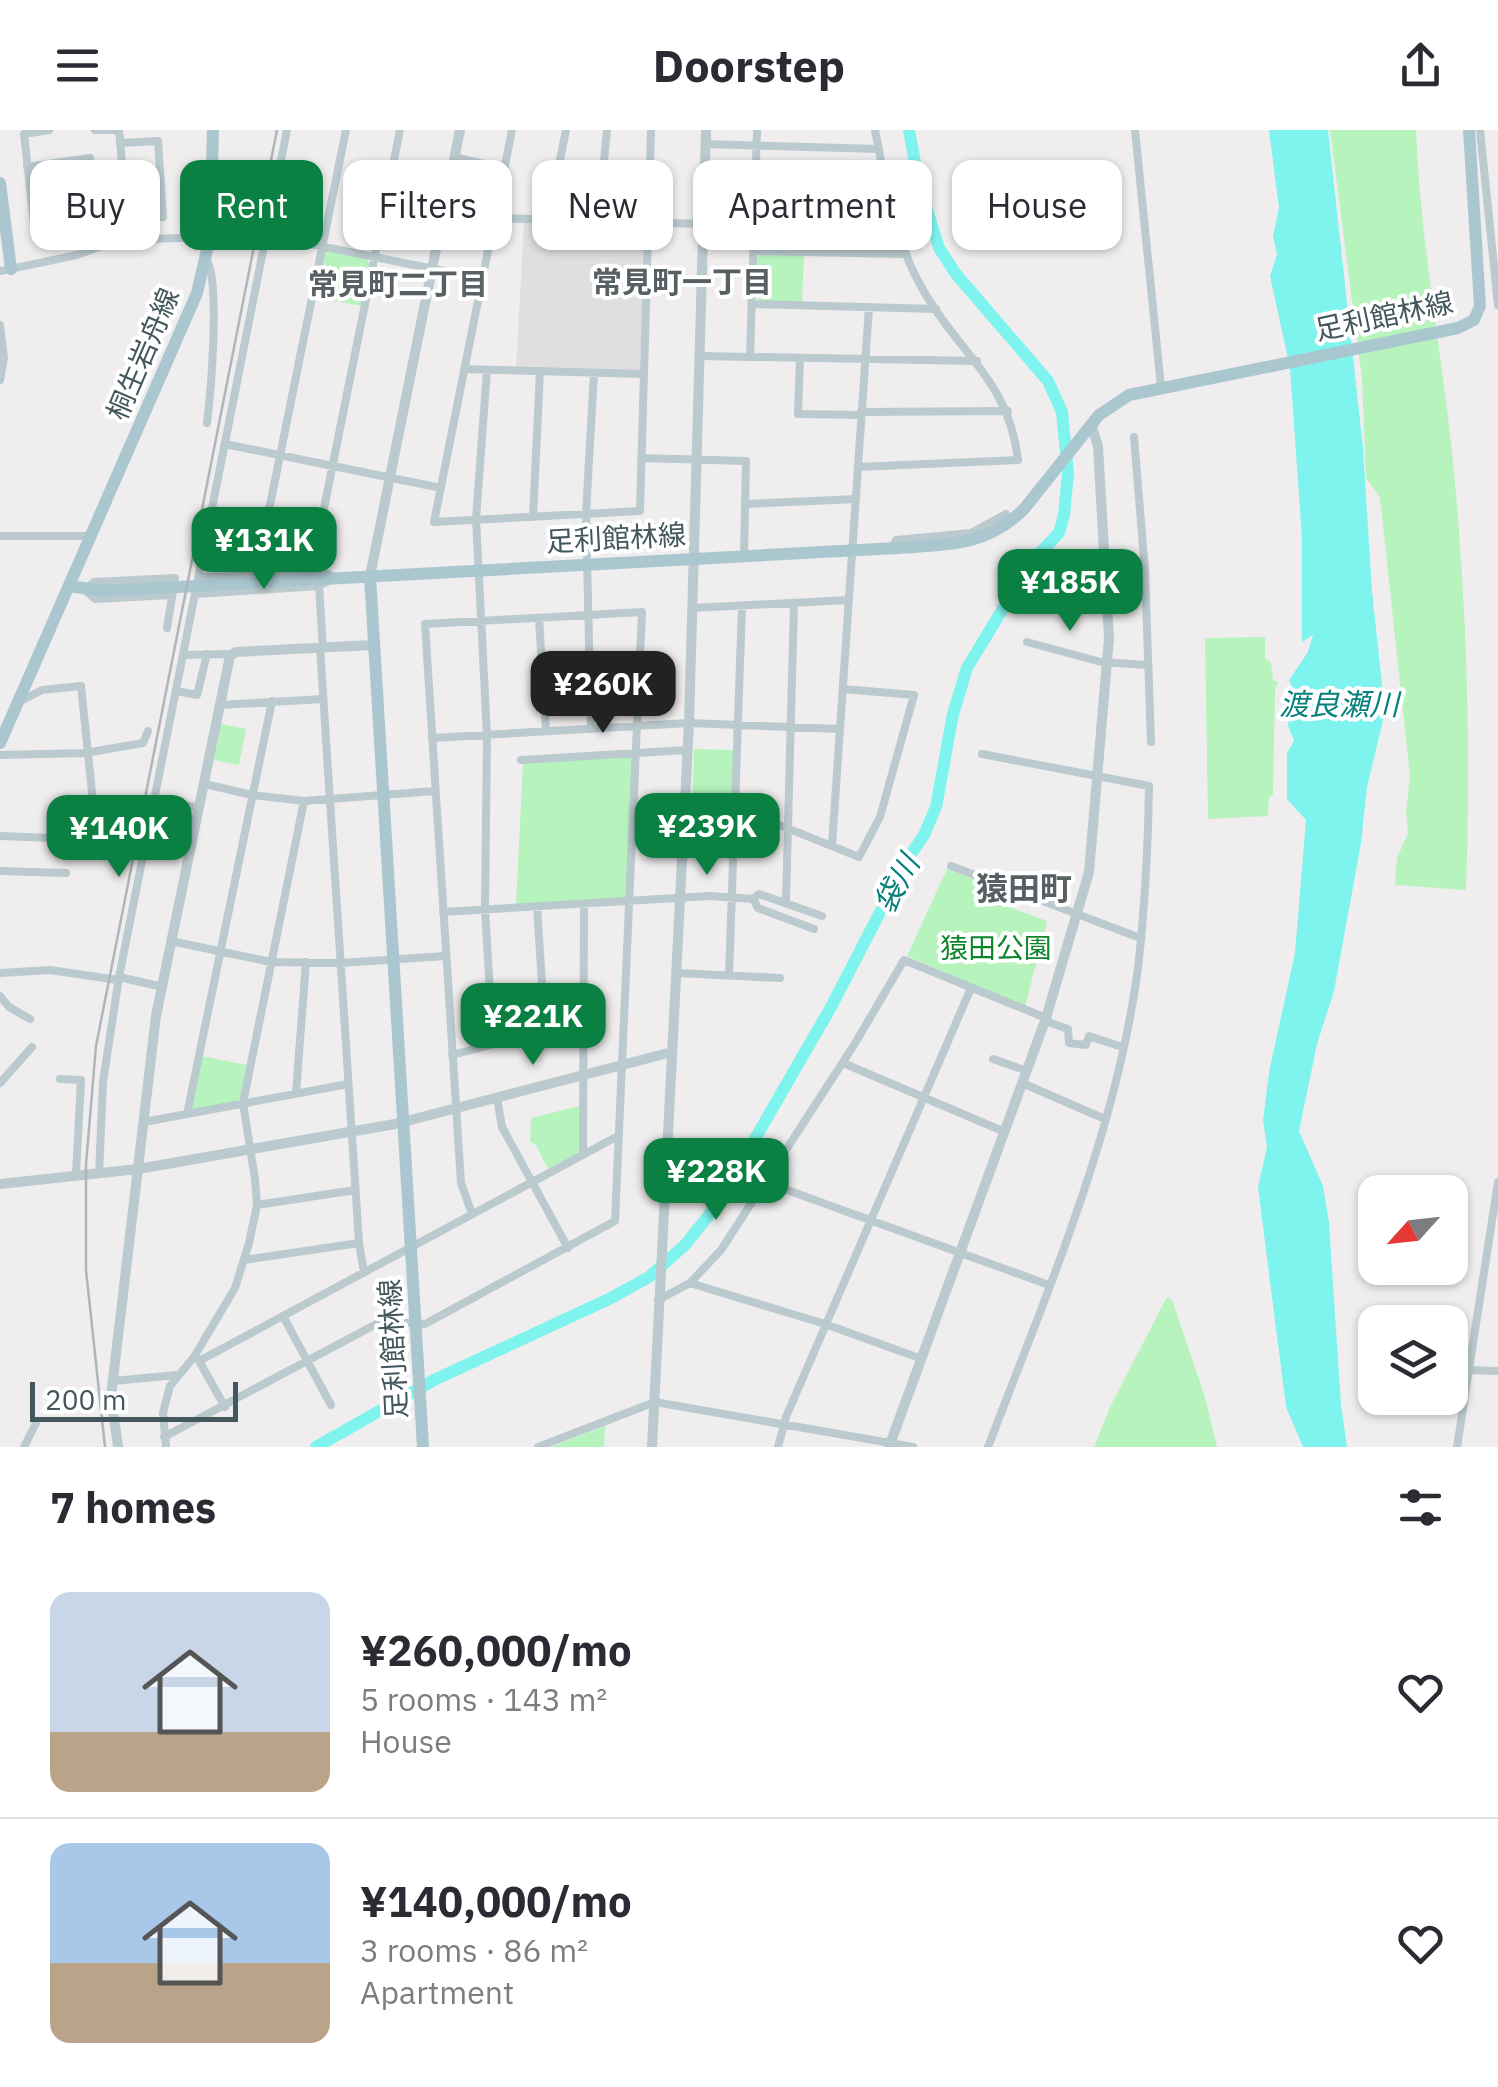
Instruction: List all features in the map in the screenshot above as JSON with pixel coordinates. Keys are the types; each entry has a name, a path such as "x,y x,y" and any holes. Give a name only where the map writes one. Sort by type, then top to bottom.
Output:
{"main road":[{"name":"桐生岩舟線","path":"212,160 213,130"},
{"name":"足利館林線","path":"423,1447 370,576 852,551 978,539 1002,529 1024,509 1090,425 1121,399 1165,386 1467,325 1474,320 1480,306 1469,130"},
{"path":"0,183 5,270"},
{"name":"桐生岩舟線","path":"0,743 4,719 16,704 189,318 208,250"},
{"path":"69,586 103,590 370,576"}],"street":[{"path":"30,187 24,134 49,130"},
{"path":"95,130 117,130 122,160"},
{"path":"281,160 287,130"},
{"path":"323,241 346,130"},
{"path":"364,1272 358,1243 315,579 332,464 400,130"},
{"path":"370,576 460,130"},
{"path":"507,160 512,130"},
{"path":"560,160 566,130"},
{"path":"605,160 608,130"},
{"path":"649,160 650,130"},
{"path":"705,160 706,130"},
{"path":"756,160 757,130"},
{"path":"876,130 881,160"},
{"path":"1135,130 1165,386"},
{"path":"1480,130 1498,305"},
{"path":"120,143 158,140 159,160"},
{"path":"706,144 879,149"},
{"path":"454,157 467,160"},
{"path":"160,171 163,217 160,217"},
{"path":"323,246 482,279"},
{"path":"5,270 89,250"},
{"path":"99,1174 104,1082 119,978 263,250"},
{"path":"256,574 321,250"},
{"path":"488,250 434,522 640,511 646,250"},
{"path":"652,1447 682,898 702,250"},
{"path":"750,357 753,250 904,254"},
{"path":"858,467 1018,460 1008,412 977,361 936,309 903,250"},
{"path":"207,260 212,270 212,321 207,423"},
{"path":"752,304 936,309"},
{"path":"832,845 869,307"},
{"path":"0,324 4,358 0,380"},
{"path":"700,356 977,361"},
{"path":"800,358 798,414 1008,412"},
{"path":"464,369 643,374"},
{"path":"487,370 476,519 488,735 485,909 494,1044"},
{"path":"532,517 540,372"},
{"path":"592,729 586,514 594,373"},
{"path":"890,1445 1045,1020 1091,860 1107,663 1098,446 1090,425"},
{"path":"1134,436 1145,572 1151,742"},
{"path":"225,444 441,488"},
{"path":"641,458 746,461 744,557"},
{"path":"746,504 856,498"},
{"path":"892,548 896,540 971,533 1006,514"},
{"path":"0,536 91,536"},
{"path":"1105,571 1145,572"},
{"path":"199,578 256,574 315,579"},
{"path":"196,593 315,579"},
{"path":"167,628 175,580 94,582 85,590 95,599 172,594"},
{"path":"692,608 849,600"},
{"path":"786,901 794,603"},
{"path":"729,976 738,808 742,606"},
{"path":"165,1442 382,1321 425,1324 615,1221 642,612 425,624 455,1109 461,1183 472,1214"},
{"path":"538,618 546,731"},
{"path":"1027,642 1107,663 1147,665"},
{"path":"183,655 372,645"},
{"path":"176,691 197,695 207,654"},
{"path":"118,1447 112,1405 114,1381 162,987 232,654"},
{"path":"16,704 38,690 81,686 92,810 88,846"},
{"path":"738,808 860,857 880,817 914,695 842,690"},
{"path":"221,705 323,699"},
{"path":"187,1114 272,702"},
{"path":"432,738 689,723 840,729"},
{"path":"0,755 88,752 143,743 148,731"},
{"path":"521,760 688,750"},
{"path":"982,754 1150,786 1146,894 1138,968 1106,1118 988,1447"},
{"path":"204,784 304,800 435,792"},
{"path":"155,799 200,808"},
{"path":"197,1358 234,1288 256,1205 243,1104 304,800"},
{"path":"0,836 52,838 107,848"},
{"path":"951,866 1140,938"},
{"path":"0,871 66,872"},
{"path":"443,912 682,898 753,899 759,894 822,916"},
{"path":"753,899 758,908 814,930"},
{"path":"583,1154 584,904"},
{"path":"538,906 545,1030"},
{"path":"171,941 271,962 340,963 446,956"},
{"path":"658,1296 690,1283 720,1250 843,1063 904,960 1068,1029 1068,1044 1086,1044 1089,1036 1122,1047"},
{"path":"296,1094 306,962"},
{"path":"0,973 50,970 162,987"},
{"path":"677,973 780,978"},
{"path":"778,1447 783,1424 825,1324 971,988"},
{"path":"0,996 30,1020"},
{"path":"452,1055 583,1020"},
{"path":"0,1083 32,1047"},
{"path":"0,1184 138,1169 404,1122 672,1052"},
{"path":"992,1058 1027,1071"},
{"path":"843,1063 1005,1132"},
{"path":"60,1079 81,1080 76,1175"},
{"path":"144,1122 348,1084"},
{"path":"1022,1084 1106,1118"},
{"path":"497,1098 502,1126 568,1248"},
{"path":"165,1442 165,1399 177,1375 197,1358 618,1136"},
{"path":"765,1182 1049,1285"},
{"path":"1498,1182 1468,1370 1498,1371"},
{"path":"256,1205 355,1190"},
{"path":"244,1260 358,1243"},
{"path":"1487,1249 1498,1252"},
{"path":"690,1283 825,1324 922,1359"},
{"path":"283,1316 331,1405"},
{"path":"197,1358 225,1406"},
{"path":"114,1381 177,1375"},
{"path":"538,1447 655,1402 913,1447"},
{"path":"1457,1447 1462,1415"},
{"path":"24,1447 37,1420"}],"shaded area":[{"path":"524,222 532,222 532,250 644,250 637,372 516,369"}],"green space":[{"path":"1330,130 1416,130 1462,576 1468,732 1466,890 1395,885 1397,858 1408,833 1410,776 1380,497 1366,478 1362,378"},
{"path":"329,251 366,258 369,263 361,306 316,297 324,254"},
{"path":"760,254 804,255 802,302 759,301 755,296 756,260"},
{"path":"1265,637 1265,659 1271,662 1273,680 1278,682 1273,794 1269,798 1268,816 1208,819 1205,638"},
{"path":"221,724 246,729 239,765 214,760"},
{"path":"694,749 735,750 734,811 692,811"},
{"path":"635,756 628,894 624,899 516,904 523,763"},
{"name":"猿田公園","path":"947,869 986,884 982,897 1047,921 1025,1007 907,956"},
{"path":"201,1056 247,1065 240,1101 195,1111 190,1108"},
{"path":"579,1106 580,1148 577,1154 548,1169 536,1145 530,1142 531,1118"},
{"path":"1167,1297 1172,1300 1205,1397 1217,1447 1094,1447 1112,1403"},
{"path":"605,1426 604,1447 551,1447"}],"water":[{"name":"渡良瀬川","path":"1269,130 1328,130 1363,448 1385,712 1367,787 1361,843 1334,991 1317,1044 1299,1131 1323,1186 1329,1223 1347,1447 1303,1447 1286,1407 1258,1187 1267,1147 1263,1120 1269,1072 1295,953 1306,820 1287,799 1287,753 1294,741 1288,726 1289,699 1293,698 1289,680 1308,652 1313,635 1302,642 1302,538 1290,368 1270,276 1277,254 1273,236 1279,208"}],"waterway":[{"name":"袋川","path":"316,1447 434,1380 609,1299 649,1277 686,1244 712,1211 756,1137 924,835 936,807 953,714 967,668 1031,562 1059,533 1068,473 1062,412 1048,381 956,274 939,248 919,184 909,130"}],"railway":[{"path":"105,1447 86,1270 86,1164 96,1046 277,130"}],"district":[{"name":"常見町一丁目","path":"682,283"},
{"name":"常見町二丁目","path":"398,285"},
{"name":"猿田町","path":"1024,889"}]}
